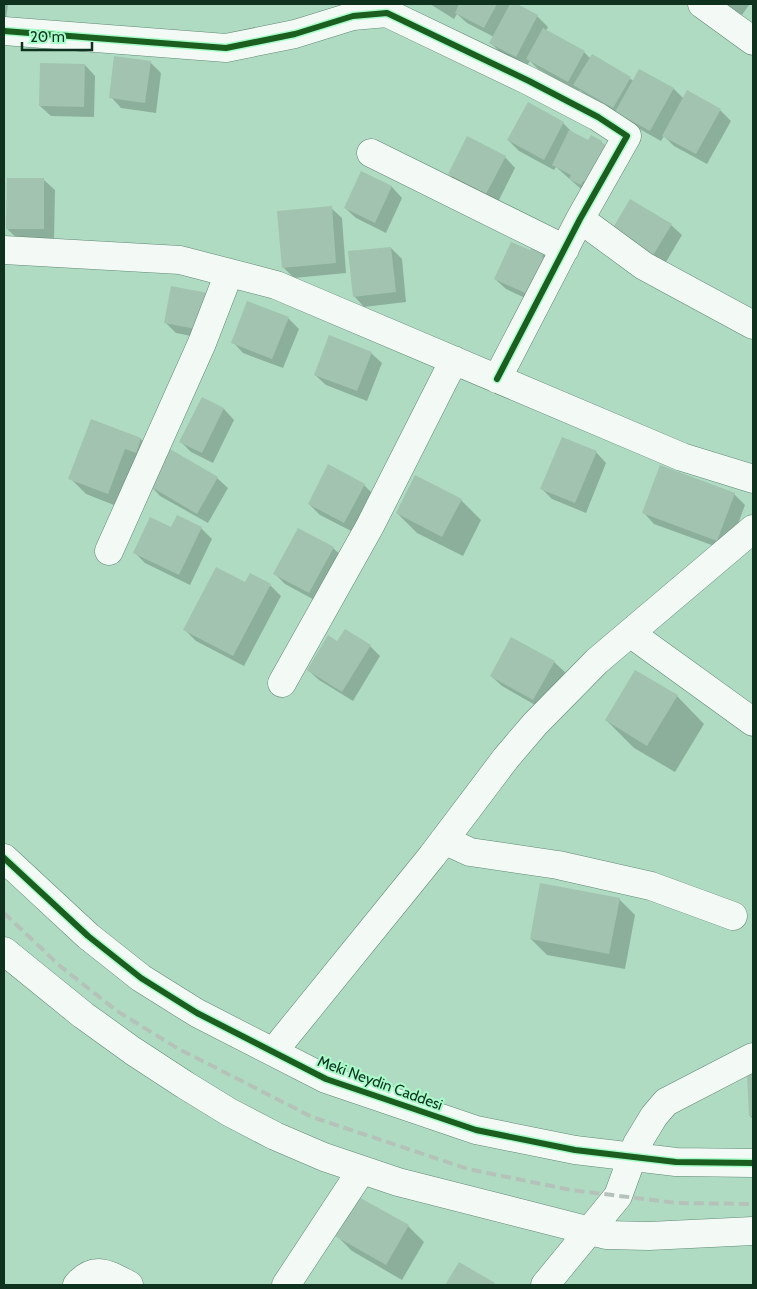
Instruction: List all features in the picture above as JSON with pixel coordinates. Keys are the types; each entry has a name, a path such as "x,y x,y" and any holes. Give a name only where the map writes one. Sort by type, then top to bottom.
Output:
{"street":[{"path":"702,4 753,41"},
{"path":"4,31 226,48 295,34 353,16 387,12 598,117 627,136 580,219 497,379"},
{"path":"370,153 565,249"},
{"path":"580,219 644,266 753,325"},
{"path":"4,250 180,260 276,285 682,457 753,479"},
{"path":"109,551 202,344 229,272"},
{"path":"282,683 370,526 454,360"},
{"path":"273,1052 535,724 597,661 753,529"},
{"path":"630,633 753,722"},
{"path":"444,840 470,852 558,866 651,886 733,916"},
{"name":"Meki Neydin Caddesi","path":"4,858 88,936 141,978 197,1013 326,1079 476,1130 575,1150 676,1162 753,1163"},
{"path":"4,951 83,1014 133,1051 185,1085 229,1112 276,1136 361,1171 606,1235 649,1236 753,1231"},
{"path":"545,1285 618,1196 631,1158 644,1132 666,1102 753,1057"},
{"path":"286,1285 361,1171"},
{"path":"77,1285 83,1278 98,1273 113,1276 129,1285"}],"building":[{"path":"459,4 497,4 484,28 455,13"},
{"path":"510,4 517,4 538,15 516,57 489,43"},
{"path":"543,28 585,51 568,82 526,59"},
{"path":"592,54 631,77 613,108 573,85"},
{"path":"114,56 151,61 145,103 109,98"},
{"path":"40,63 85,64 84,107 39,106"},
{"path":"639,69 674,88 650,131 615,112"},
{"path":"687,90 721,109 696,154 662,136"},
{"path":"528,102 564,122 544,160 507,140"},
{"path":"569,130 588,140 591,135 614,150 595,187 583,181 581,185 569,179 571,175 552,165"},
{"path":"467,136 506,156 486,194 448,174"},
{"path":"361,171 392,186 375,223 344,208"},
{"path":"7,178 44,178 44,229 6,229"},
{"path":"630,199 672,224 652,257 610,233"},
{"path":"332,206 336,263 282,268 277,211"},
{"path":"511,242 530,250 532,248 544,253 542,257 555,263 538,299 494,279"},
{"path":"391,247 396,292 353,297 348,251"},
{"path":"171,286 208,293 201,330 164,323"},
{"path":"247,301 289,317 272,359 231,343"},
{"path":"329,335 372,352 357,391 314,375"},
{"path":"202,397 224,408 202,453 179,442"},
{"path":"91,419 141,438 136,453 125,449 108,494 68,479"},
{"path":"562,437 597,451 575,503 540,489"},
{"path":"170,449 218,477 197,514 148,485"},
{"path":"328,464 365,484 344,523 308,504"},
{"path":"660,465 735,493 717,541 642,513"},
{"path":"415,475 462,499 442,537 396,513"},
{"path":"177,515 202,527 179,575 133,553 150,517 171,527"},
{"path":"298,528 334,547 309,593 273,574"},
{"path":"216,567 245,582 250,573 271,584 233,656 183,630"},
{"path":"345,629 371,645 342,692 307,670 328,635 337,641"},
{"path":"511,637 555,661 533,700 490,676"},
{"path":"635,670 678,695 647,746 605,720"},
{"path":"540,883 620,898 609,954 530,939"},
{"path":"747,1074 753,1074 753,1116 749,1116"},
{"path":"357,1196 409,1225 386,1265 335,1236"},
{"path":"459,1262 495,1283 493,1285 445,1285"}],"railway":[{"path":"4,913 60,966 117,1011 177,1048 312,1117 468,1169 571,1190 677,1203 753,1204"}],"cycle path":[{"path":"4,31 226,48 295,34 353,16 387,13 529,81 598,117 627,136 580,219 497,379"},
{"path":"4,858 88,936 141,978 197,1013 326,1079 476,1130 575,1150 676,1162 753,1163"}]}
